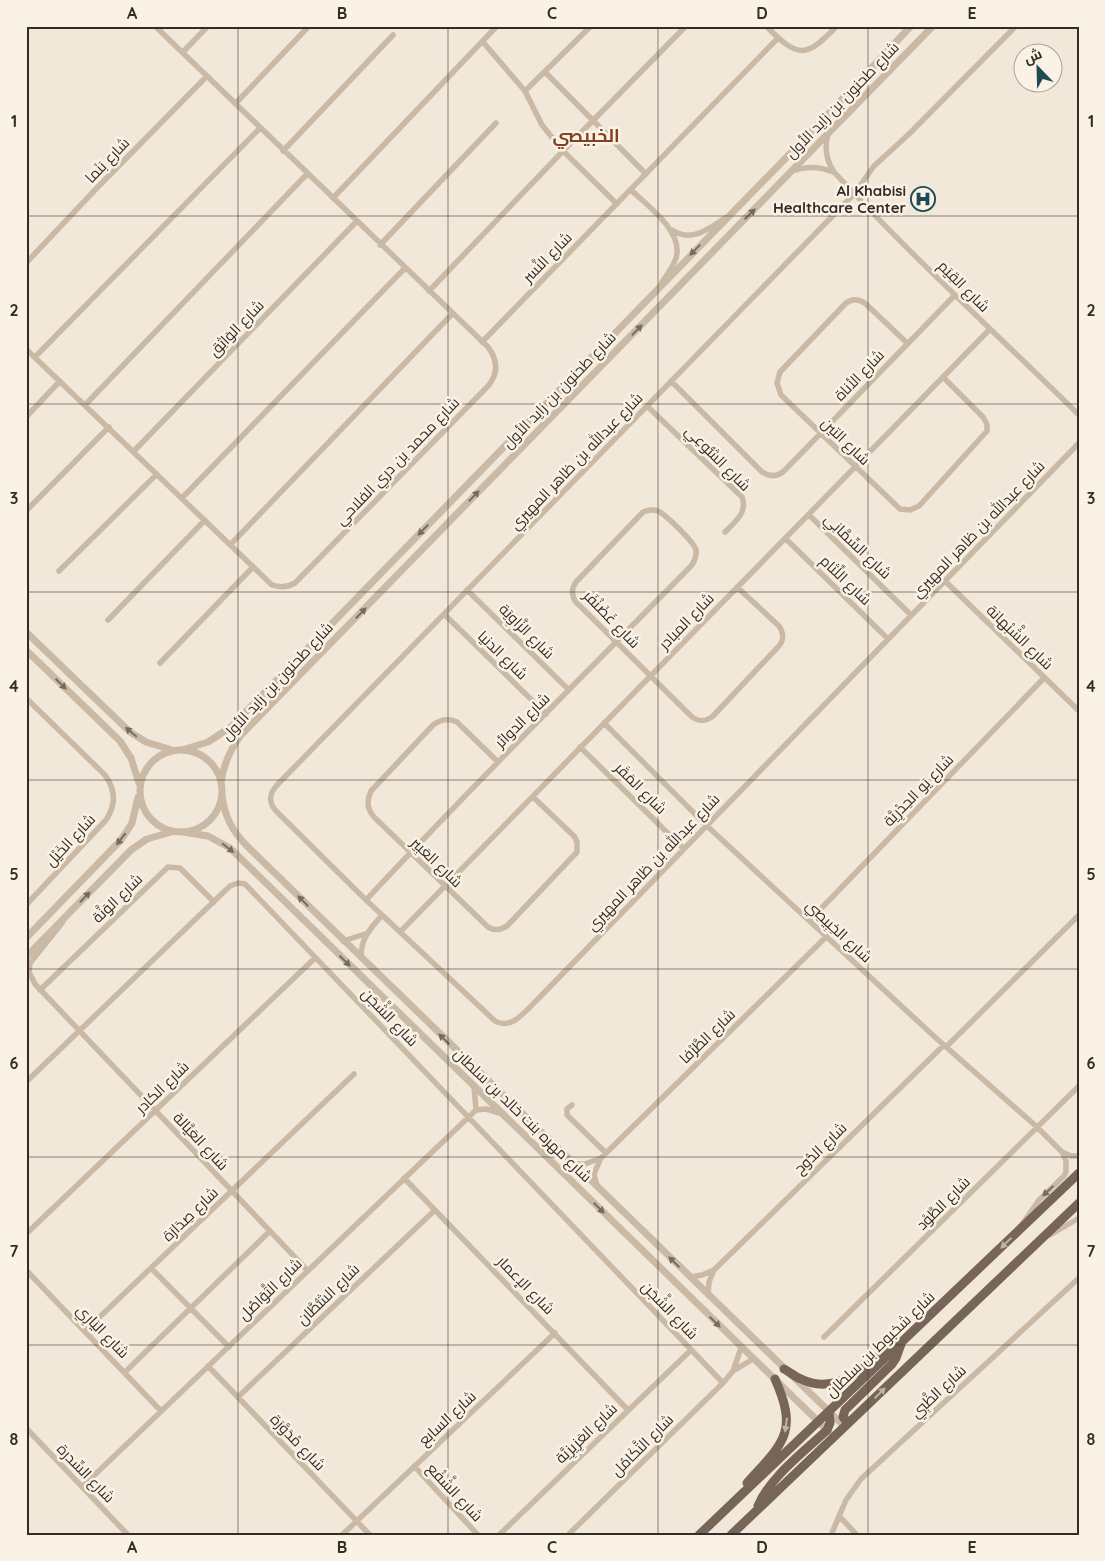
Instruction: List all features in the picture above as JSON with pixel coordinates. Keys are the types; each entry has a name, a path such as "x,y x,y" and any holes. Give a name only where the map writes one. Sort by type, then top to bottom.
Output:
{"main road":[{"name":"شارع شخبوط بن سلطان","path":"699,1535 1079,1173"},
{"path":"731,1535 830,1433 846,1425 1079,1203"},
{"path":"784,1369 810,1382 828,1384 846,1380 865,1368 927,1312 954,1293"},
{"path":"846,1425 843,1417 845,1410 892,1364 902,1342"},
{"path":"699,1535 771,1456 781,1442 786,1426 786,1410 775,1379"},
{"path":"829,1412 830,1433"}],"street":[{"name":"شارع محمد بن دري الفلاحي","path":"26,348 253,567 272,585 277,587 284,587 295,582 493,380 496,374 495,360 492,353 482,342 155,26"},
{"path":"183,52 208,26"},
{"path":"236,104 309,26"},
{"path":"333,198 497,26"},
{"path":"525,91 591,26"},
{"path":"429,291 592,120 686,26"},
{"path":"766,26 793,50 808,50 823,41 837,26"},
{"name":"شارع طحنون بن زايد الأول","path":"178,750 208,742 231,727 728,215 817,126 911,26"},
{"name":"شارع طحنون بن زايد الأول","path":"221,783 222,772 229,752 241,735 932,26"},
{"name":"شارع عبدالله بن ظاهر المهيري","path":"1016,26 916,128 874,166 854,194 276,785 270,801 276,811 366,900 495,1021 509,1024 516,1020 538,998 1079,443"},
{"path":"284,151 393,35"},
{"name":"شارع النَّسر","path":"482,342 778,38"},
{"path":"483,42 525,91 542,124 563,151 617,204"},
{"path":"545,72 646,174"},
{"name":"شارع بَنَما","path":"26,263 94,190 206,77"},
{"path":"380,245 496,123"},
{"path":"35,357 260,128"},
{"name":"شارع القِيَم","path":"829,133 826,149 829,165 834,172 955,295 1079,415"},
{"path":"792,171 800,168 817,167 834,172"},
{"path":"86,404 307,174"},
{"path":"631,190 670,228 684,235 699,234 728,215"},
{"name":"شارع الوَاثِق","path":"134,451 357,221"},
{"path":"658,288 676,257 677,242 670,228"},
{"path":"182,498 404,268"},
{"name":"شارع الأناة","path":"670,381 766,474 774,476 782,473 955,295"},
{"name":"شارع التين","path":"907,343 861,300 853,300 846,303 780,372 777,378 777,387 781,395 900,509 910,510 922,503 987,431 987,424 983,417 943,377"},
{"path":"230,545 452,314"},
{"name":"شارع المبادر","path":"400,932 990,329"},
{"path":"26,416 60,381"},
{"name":"شارع الشُّوعِي","path":"647,406 742,497 744,502 742,512 726,532"},
{"path":"26,511 109,426"},
{"path":"59,571 157,474"},
{"name":"شارع غَضَنْفَر","path":"696,558 696,549 691,541 660,512 647,510 576,582 572,592 576,602 694,719 706,720 713,716 778,648 782,641 782,633 778,626 737,587"},
{"name":"شارع السِّمَّانِي","path":"810,515 911,615"},
{"path":"108,620 204,520"},
{"name":"شارع اللِّثام","path":"786,539 888,639"},
{"name":"شارع الدوائر","path":"366,900 498,762 692,565 696,558"},
{"path":"160,663 253,567"},
{"name":"شارع الشَّبْهانة","path":"945,581 1079,711"},
{"name":"شارع الزَّاوِيَة","path":"467,590 569,690"},
{"name":"شارع الدنيا","path":"444,614 546,714"},
{"path":"26,632 130,732 156,746 196,753 207,760 216,770 221,783 222,794 216,812 202,826 183,832 155,835 131,850 26,957"},
{"path":"26,650 120,742 131,758 144,809 152,820 163,828 174,832"},
{"name":"شارع يَو الحِدْرِيَّة","path":"810,920 1044,678"},
{"name":"شارع الخَيْل","path":"26,698 105,775 113,789 114,800 112,811 106,820 26,905"},
{"name":"شارع العَبِير","path":"498,762 457,722 442,720 433,725 371,791 368,799 368,807 371,814 488,927 497,930 507,926 577,852 577,842 574,836 533,797"},
{"name":"شارع الخِبِيصِي","path":"604,724 706,825 1062,1152"},
{"name":"شارع المَقَر","path":"580,747 683,848"},
{"path":"26,938 121,840 132,823 141,779 151,763 166,753 178,750"},
{"name":"شارع مهره بنت خالد بن سلطان","path":"222,794 227,818 240,839 784,1369 829,1412 846,1425"},
{"name":"شارع مهره بنت خالد بن سلطان","path":"183,832 208,836 230,848 830,1433"},
{"name":"شارع الوَنَّة","path":"40,990 168,867 180,868 214,902"},
{"name":"شارع الشَّجَن","path":"26,1082 214,902 234,884 245,884 723,1383"},
{"path":"361,957 361,946 365,934 382,915"},
{"name":"شارع الدُّوح","path":"690,1277 714,1270 1079,915"},
{"path":"35,984 29,972 32,959 53,936 65,918"},
{"path":"343,941 365,934"},
{"name":"شارع الطَّرْفا","path":"603,1156 827,936"},
{"name":"شارع الكادر","path":"26,1234 315,958"},
{"path":"26,981 35,984"},
{"name":"شارع العَيَّالة","path":"35,984 308,1271"},
{"name":"شارع صِدَارَة","path":"85,1331 354,1074"},
{"path":"474,1086 476,1110 486,1109 504,1115"},
{"name":"شارع الطَّوْد","path":"824,1337 1079,1086"},
{"path":"572,1105 567,1109 567,1115 603,1156"},
{"name":"شارع التَّوَاصُل","path":"82,1487 476,1110"},
{"path":"1062,1152 1072,1156 1079,1156"},
{"path":"1020,1229 1028,1214 1039,1200 1064,1176 1066,1161 1062,1152"},
{"path":"573,1164 591,1163 603,1156"},
{"path":"597,1186 594,1174 603,1156"},
{"name":"شارع الإعمار","path":"404,1178 628,1410"},
{"name":"شارع الشُّطَّان","path":"238,1397 435,1210"},
{"path":"1043,1237 1079,1218"},
{"path":"124,1372 270,1231"},
{"path":"151,1268 229,1347"},
{"name":"شارع اليَارِي","path":"26,1270 161,1410"},
{"path":"708,1295 709,1282 714,1270"},
{"name":"شارع الظَّبِي","path":"831,1535 851,1493 861,1479 1079,1278"},
{"name":"شارع السابع","path":"342,1535 555,1333"},
{"name":"شارع التَّكَامُل","path":"733,1371 741,1348"},
{"name":"شارع العَزِيزِيَّة","path":"499,1535 690,1350"},
{"name":"شارع التَّكَامُل","path":"568,1535 733,1371 754,1359"},
{"name":"شارع مْدَوَّرَة","path":"208,1366 370,1535"},
{"name":"شارع السِّدرة","path":"26,1428 128,1535"},
{"name":"شارع الشَّفْع","path":"414,1466 478,1535"},
{"path":"839,1516 856,1535"}],"place":[{"name":"Al Khabisi Healthcare Center","path":"923,199"}],"district":[{"name":"الخبيصي","path":"586,135"}]}
